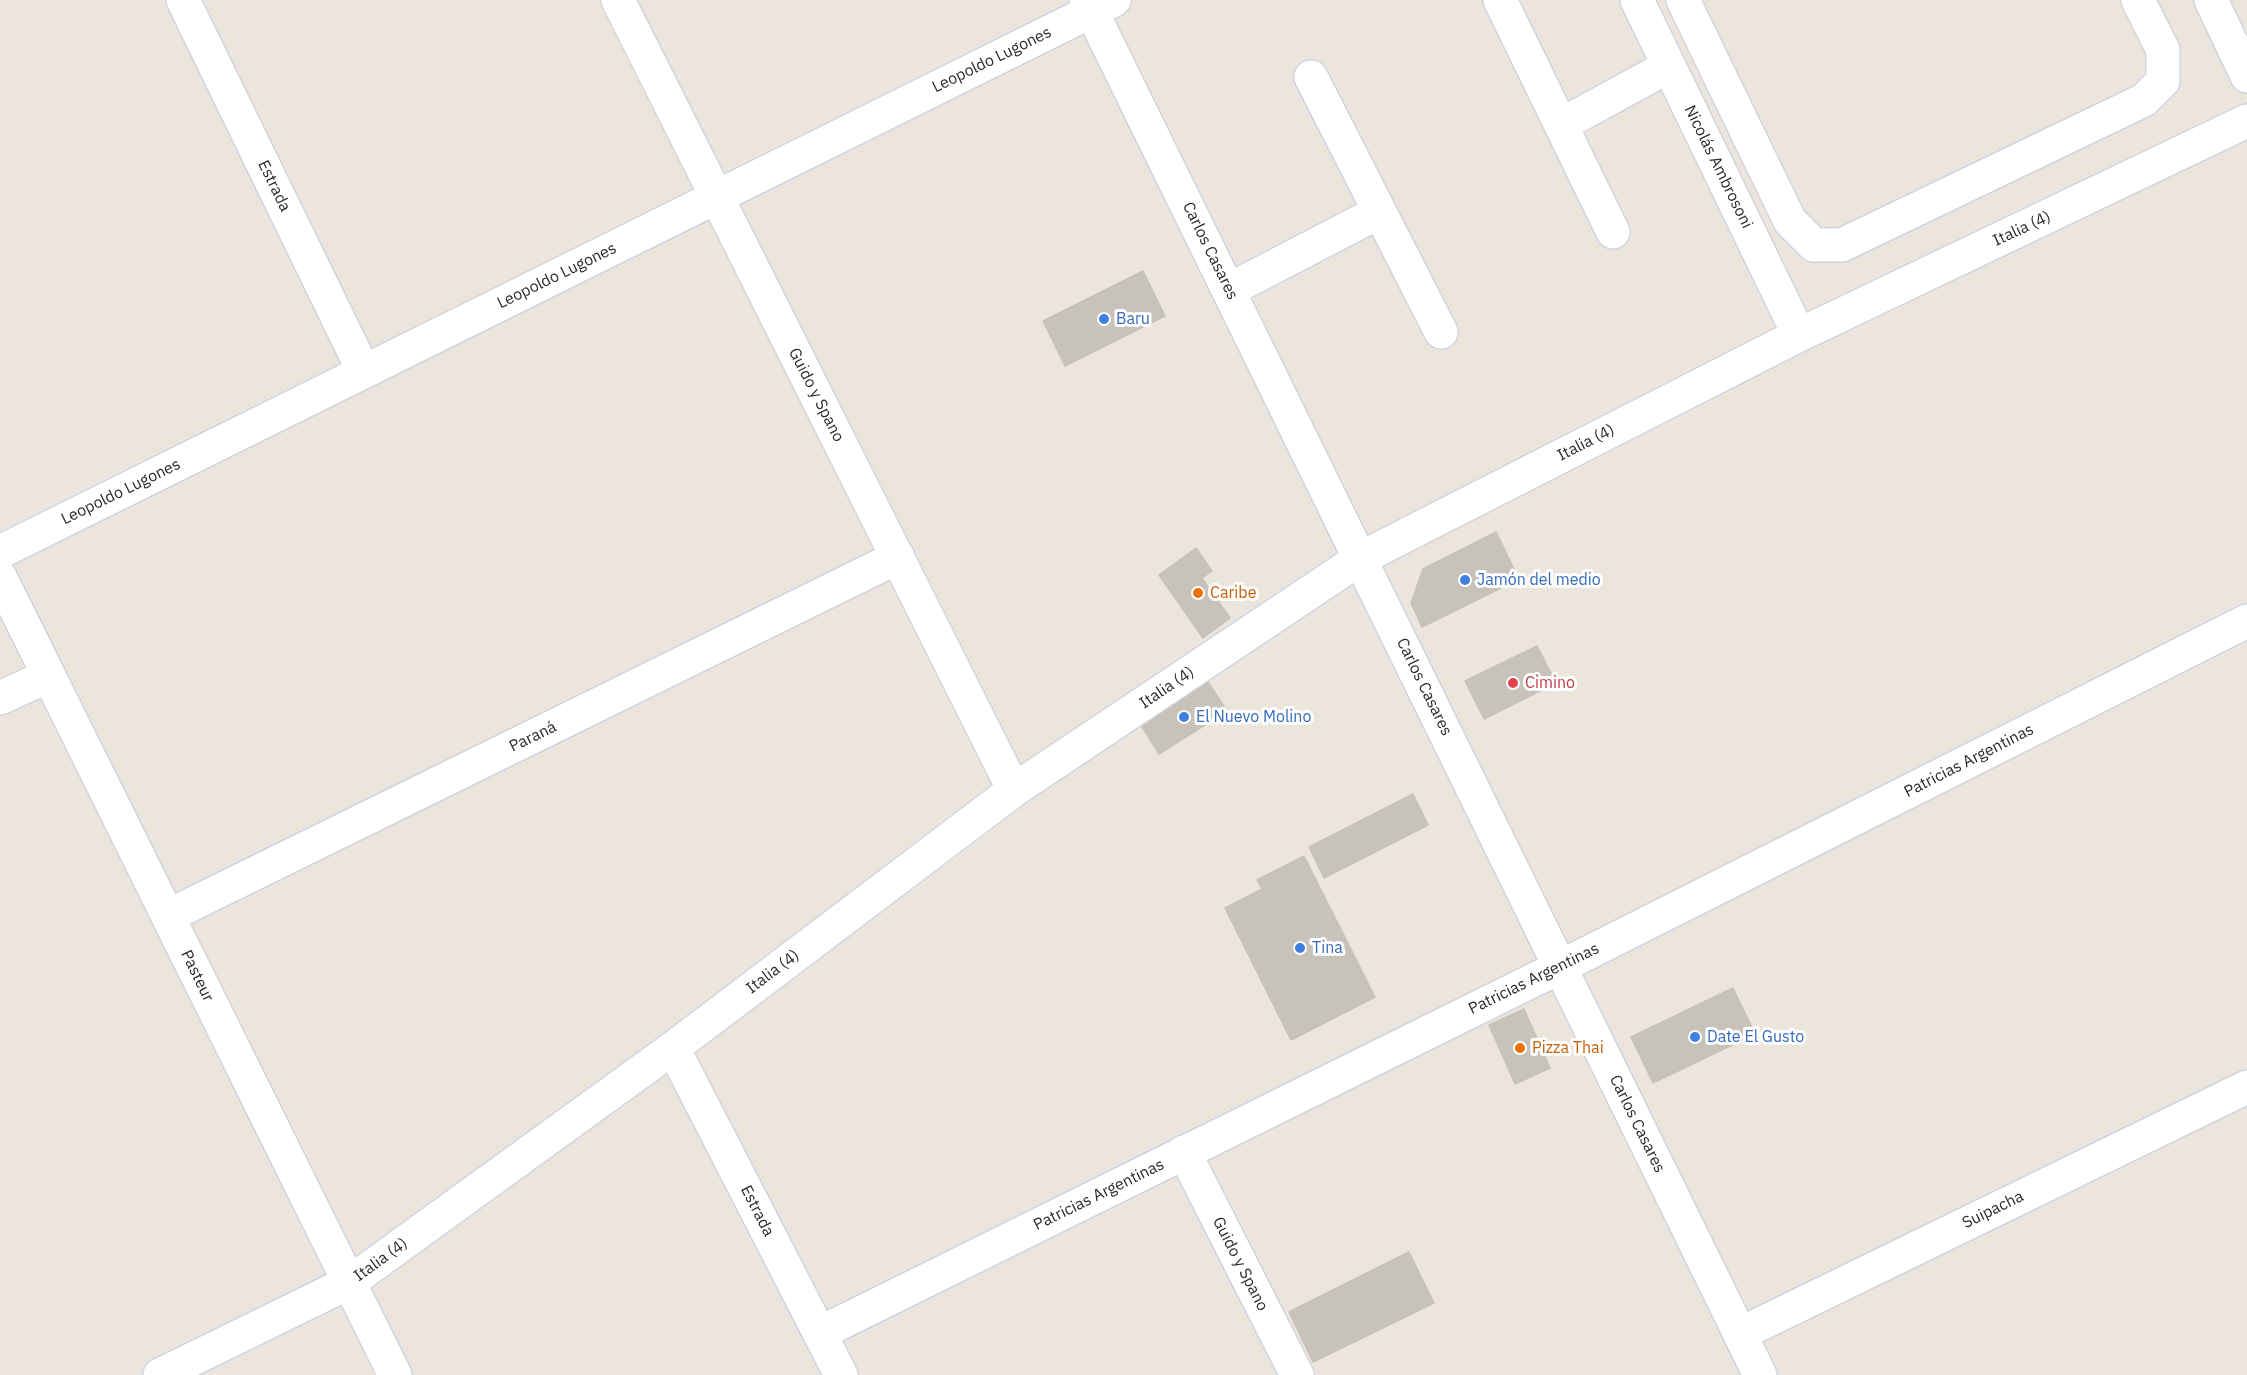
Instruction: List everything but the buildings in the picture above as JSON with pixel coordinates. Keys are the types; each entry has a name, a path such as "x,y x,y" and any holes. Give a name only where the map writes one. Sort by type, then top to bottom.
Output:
{"street":[{"name":"Estrada","path":"183,0 364,372"},
{"name":"Guido y Spano","path":"618,0 1014,790"},
{"path":"1500,0 1613,232"},
{"name":"Nicolás Ambrosoni","path":"1637,0 1799,335"},
{"path":"1683,0 1790,221 1814,245 1842,245 2144,100 2163,81 2163,50 2138,0"},
{"path":"2211,0 2247,75"},
{"name":"Leopoldo Lugones","path":"0,552 716,197 1097,4"},
{"name":"Carlos Casares","path":"1097,4 1229,290 1760,1375"},
{"path":"1561,125 1669,66"},
{"path":"1311,77 1441,332"},
{"name":"Italia (4)","path":"160,1375 350,1282 673,1048 1014,790 1361,558 1799,335 2247,121"},
{"path":"1229,290 1379,212"},
{"name":"Paraná","path":"168,916 898,557"},
{"name":"Pasteur","path":"0,577 395,1375"},
{"name":"Patricias Argentinas","path":"820,1333 1560,967 2247,621"},
{"path":"0,698 48,676"},
{"name":"Estrada","path":"673,1048 841,1375"},
{"name":"Suipacha","path":"1740,1334 2247,1087"},
{"name":"Guido y Spano","path":"1184,1152 1297,1375"}],"place":[{"name":"Baru","path":"1104,319"},
{"name":"Jamón del medio","path":"1465,580"},
{"name":"Caribe","path":"1198,593"},
{"name":"Cimino","path":"1513,683"},
{"name":"El Nuevo Molino","path":"1184,717"},
{"name":"Tina","path":"1300,948"},
{"name":"Date El Gusto","path":"1695,1037"},
{"name":"Pizza Thai","path":"1520,1048"}]}
